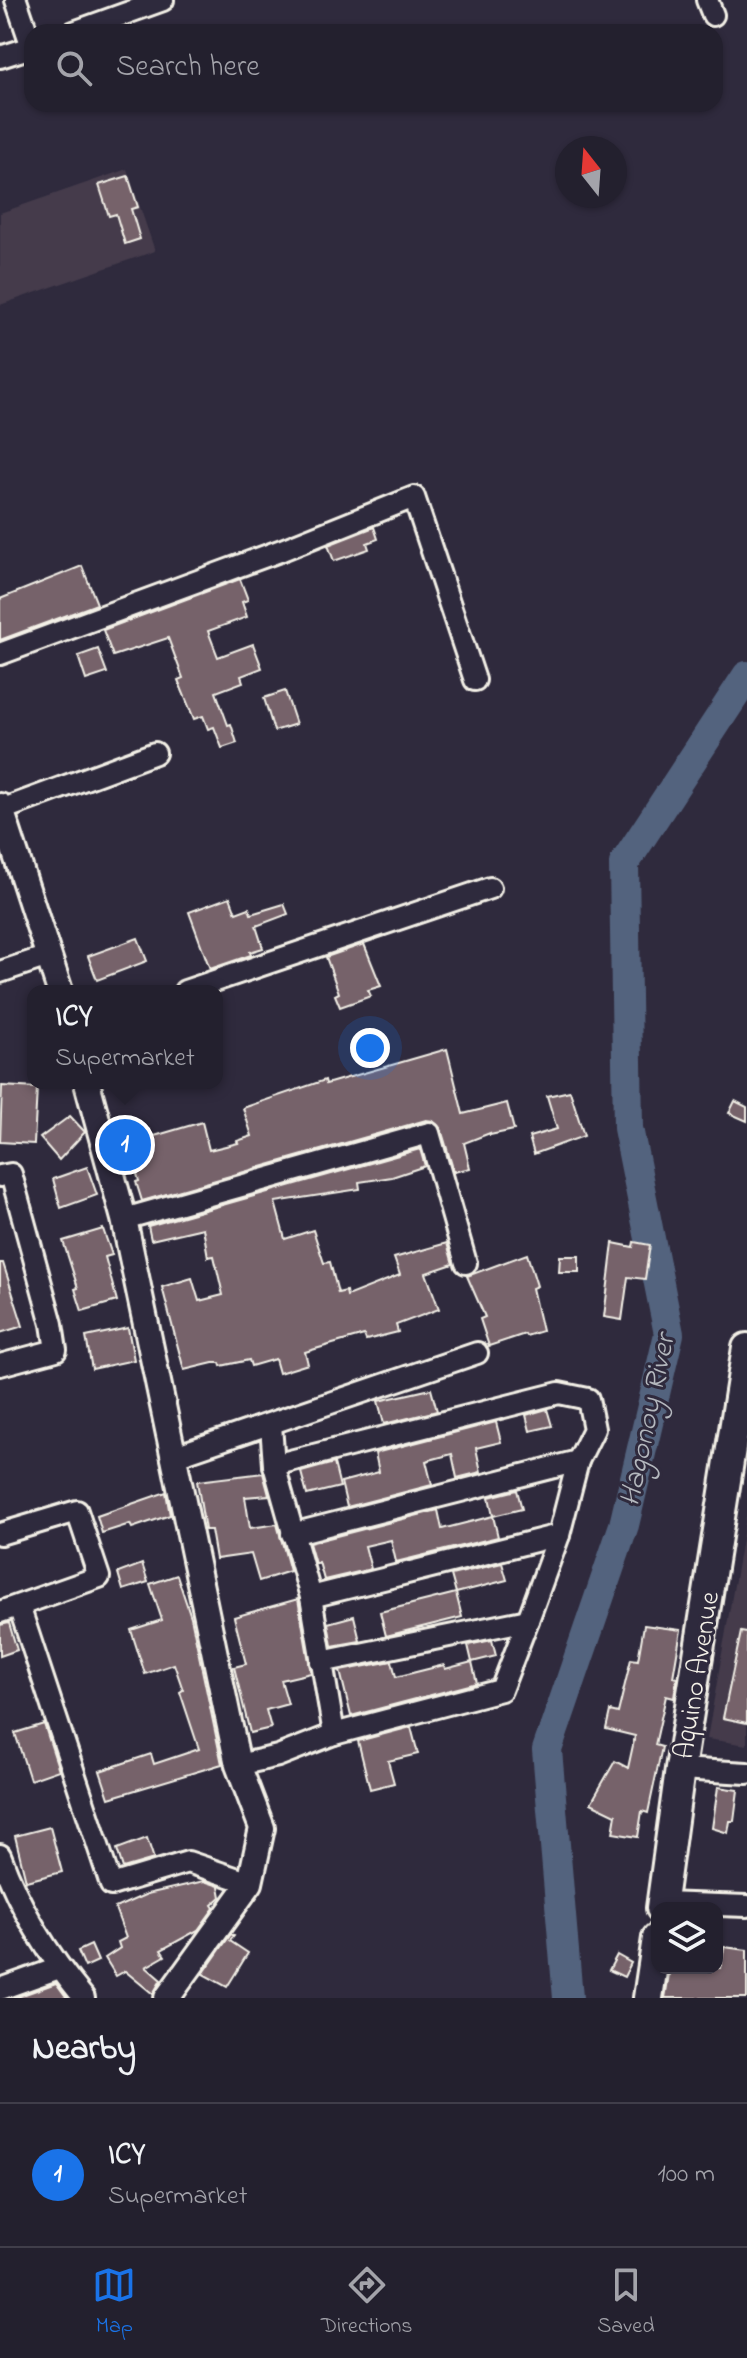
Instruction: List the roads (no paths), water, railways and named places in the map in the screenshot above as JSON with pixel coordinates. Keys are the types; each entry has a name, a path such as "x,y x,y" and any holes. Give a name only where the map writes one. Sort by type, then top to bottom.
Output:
{"main road":[{"name":"Aquino Avenue","path":"662,1902 746,1362"},
{"path":"648,1998 652,1974"}],"street":[{"path":"16,0 24,24"},
{"path":"96,24 163,0"},
{"path":"0,57 24,50"},
{"path":"0,654 282,550 414,497 475,680"},
{"path":"58,985 0,808 155,753"},
{"path":"203,985 490,888"},
{"path":"0,972 48,956"},
{"path":"89,1089 124,1219 238,1765 262,1828 250,1883 167,1998"},
{"path":"124,1219 429,1133 466,1263"},
{"path":"0,1176 11,1174 52,1324 56,1350 0,1365"},
{"path":"172,1457 477,1353"},
{"path":"238,1765 278,1756 334,1734 501,1690 559,1535 578,1461 594,1429 588,1399 559,1393 274,1465"},
{"path":"271,1425 274,1465 311,1597 334,1734"},
{"path":"292,1534 578,1461"},
{"path":"0,1534 77,1511 99,1577 10,1609 111,1885 188,1862 250,1883"},
{"path":"311,1597 559,1535"},
{"path":"321,1662 528,1620"},
{"path":"680,1769 747,1773"},
{"path":"0,1855 6,1887 59,1968 84,1998"},
{"path":"723,1906 747,1906"},
{"path":"0,1989 59,1968"}],"waterway":[{"name":"Hagonoy River","path":"568,1998 547,1750 624,1525 669,1334 628,1128 624,864 747,676"}],"place":[{"name":"ICY","path":"125,1145"}]}
